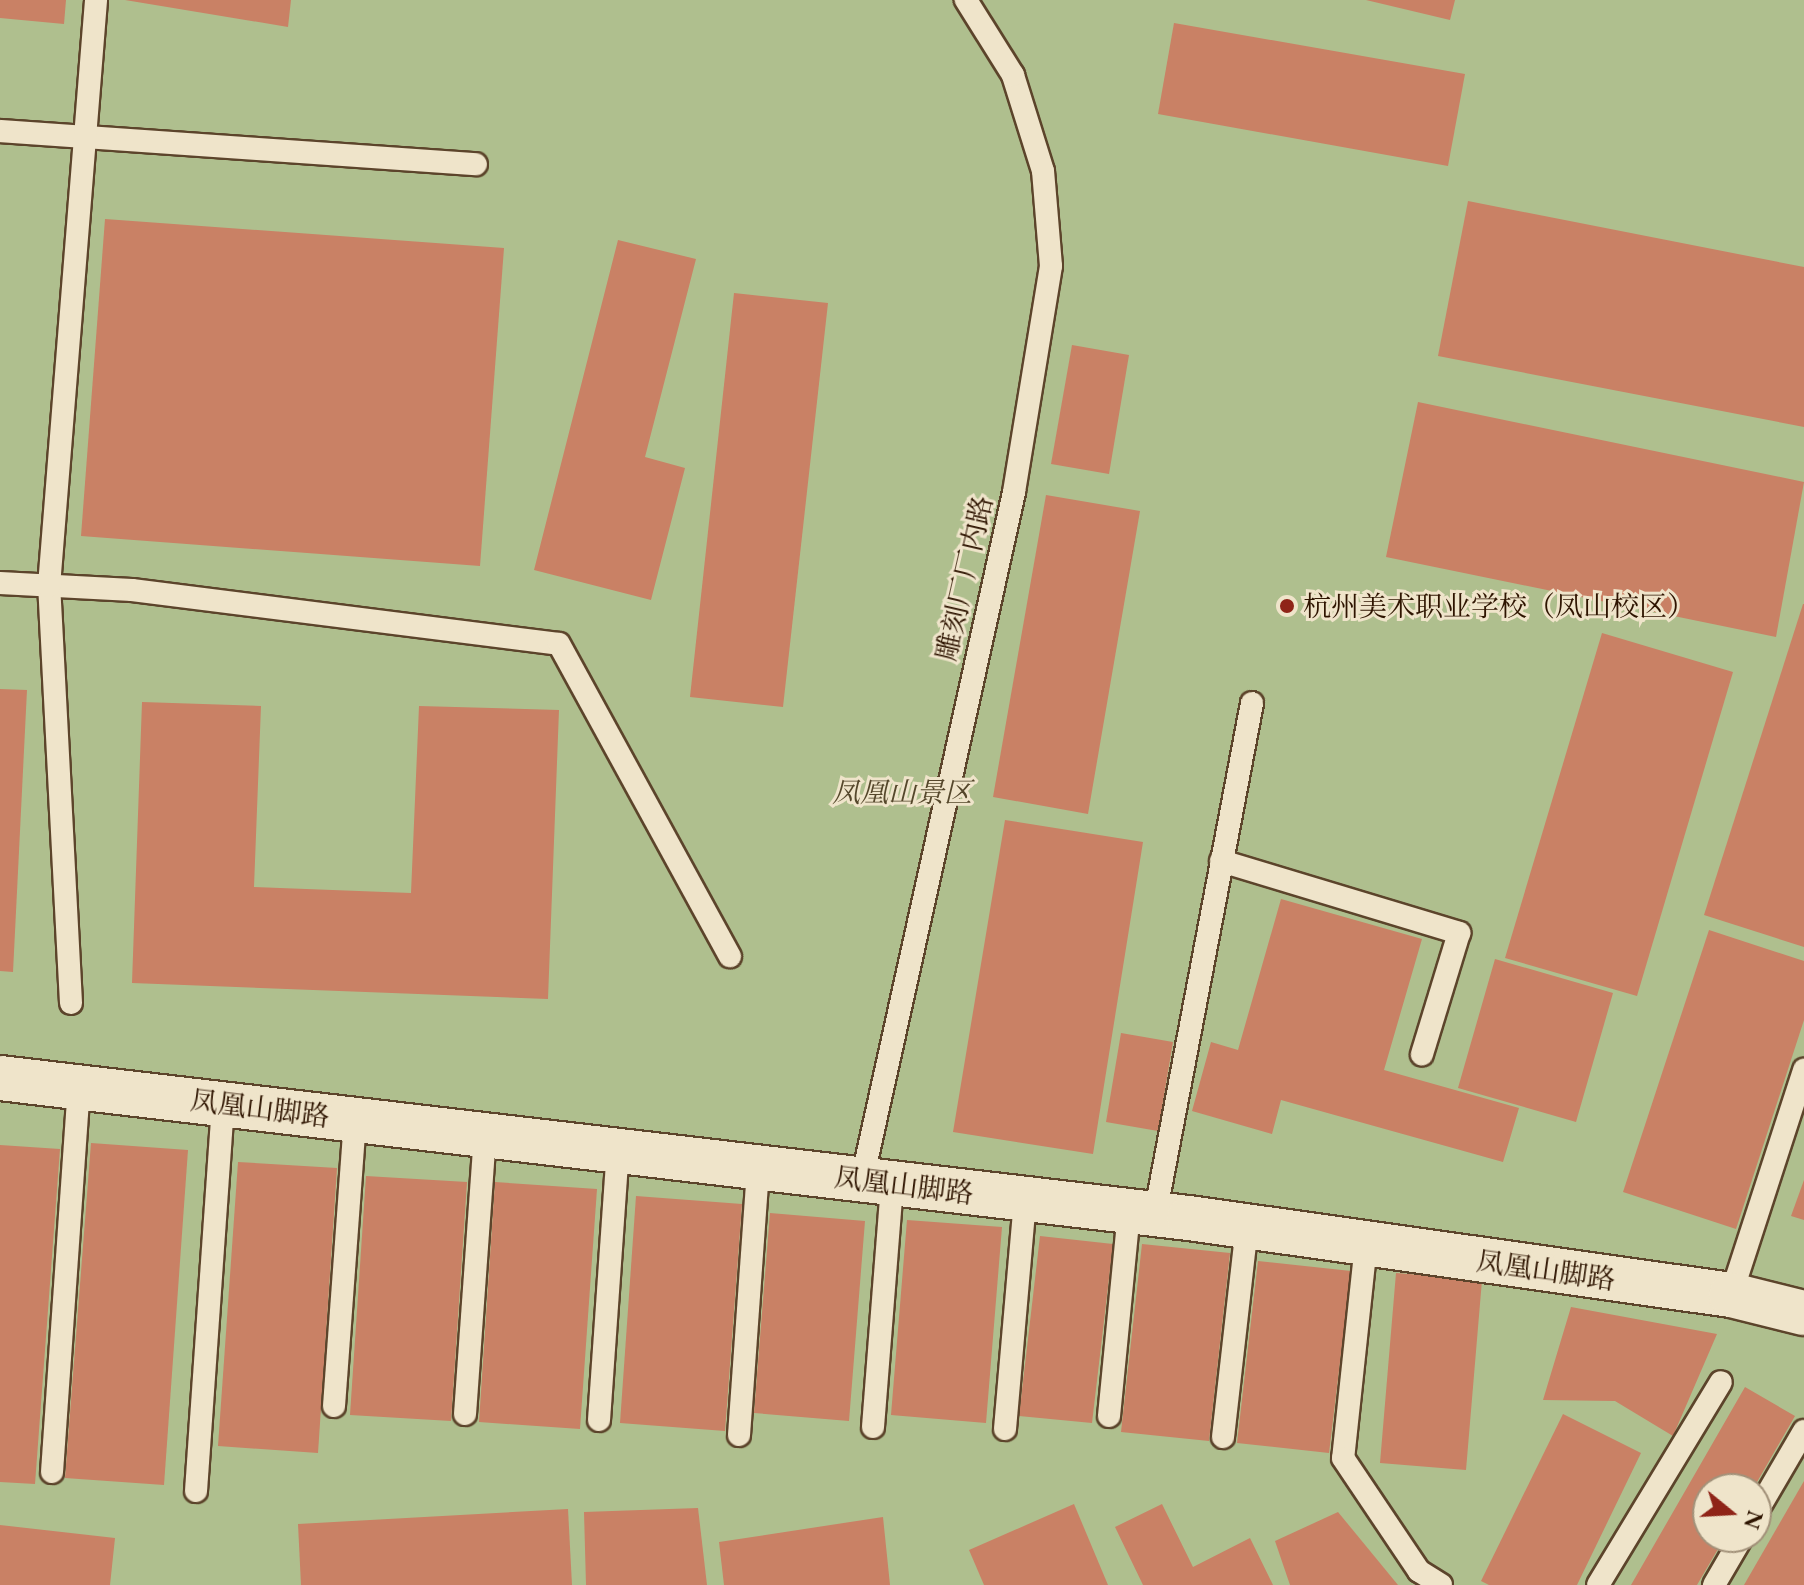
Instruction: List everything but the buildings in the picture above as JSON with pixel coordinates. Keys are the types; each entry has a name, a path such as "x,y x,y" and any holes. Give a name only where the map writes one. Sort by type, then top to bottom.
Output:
{"street":[{"name":"凤凰山脚路","path":"0,1078 1142,1213 1731,1295 1804,1313"}],"lane":[{"path":"71,1003 49,586 80,135 96,0"},
{"name":"雕刻厂厂内路","path":"873,1427 877,1182 1014,492 1051,266 1043,171 1013,75 966,0"},
{"path":"0,131 476,164"},
{"path":"0,583 559,644 730,956"},
{"path":"1109,1416 1142,1213 1221,861 1252,703"},
{"path":"1221,861 1459,933 1422,1054"},
{"path":"1731,1295 1804,1070"},
{"path":"52,1472 79,1087"},
{"path":"196,1491 223,1104"},
{"path":"334,1406 355,1120"},
{"path":"465,1414 485,1135"},
{"path":"599,1420 618,1151"},
{"path":"739,1435 758,1168"},
{"path":"1005,1429 1025,1199"},
{"path":"1223,1437 1247,1227"},
{"path":"1366,1244 1343,1458 1419,1571 1441,1585"},
{"path":"1598,1585 1721,1382"},
{"path":"1772,1486 1804,1431"},
{"path":"1714,1585 1733,1553"}],"green space":[{"name":"凤凰山景区","path":"0,0 1804,0 1804,1585 0,1585"}],"place":[{"name":"杭州美术职业学校（凤山校区）","path":"1287,606"}]}
